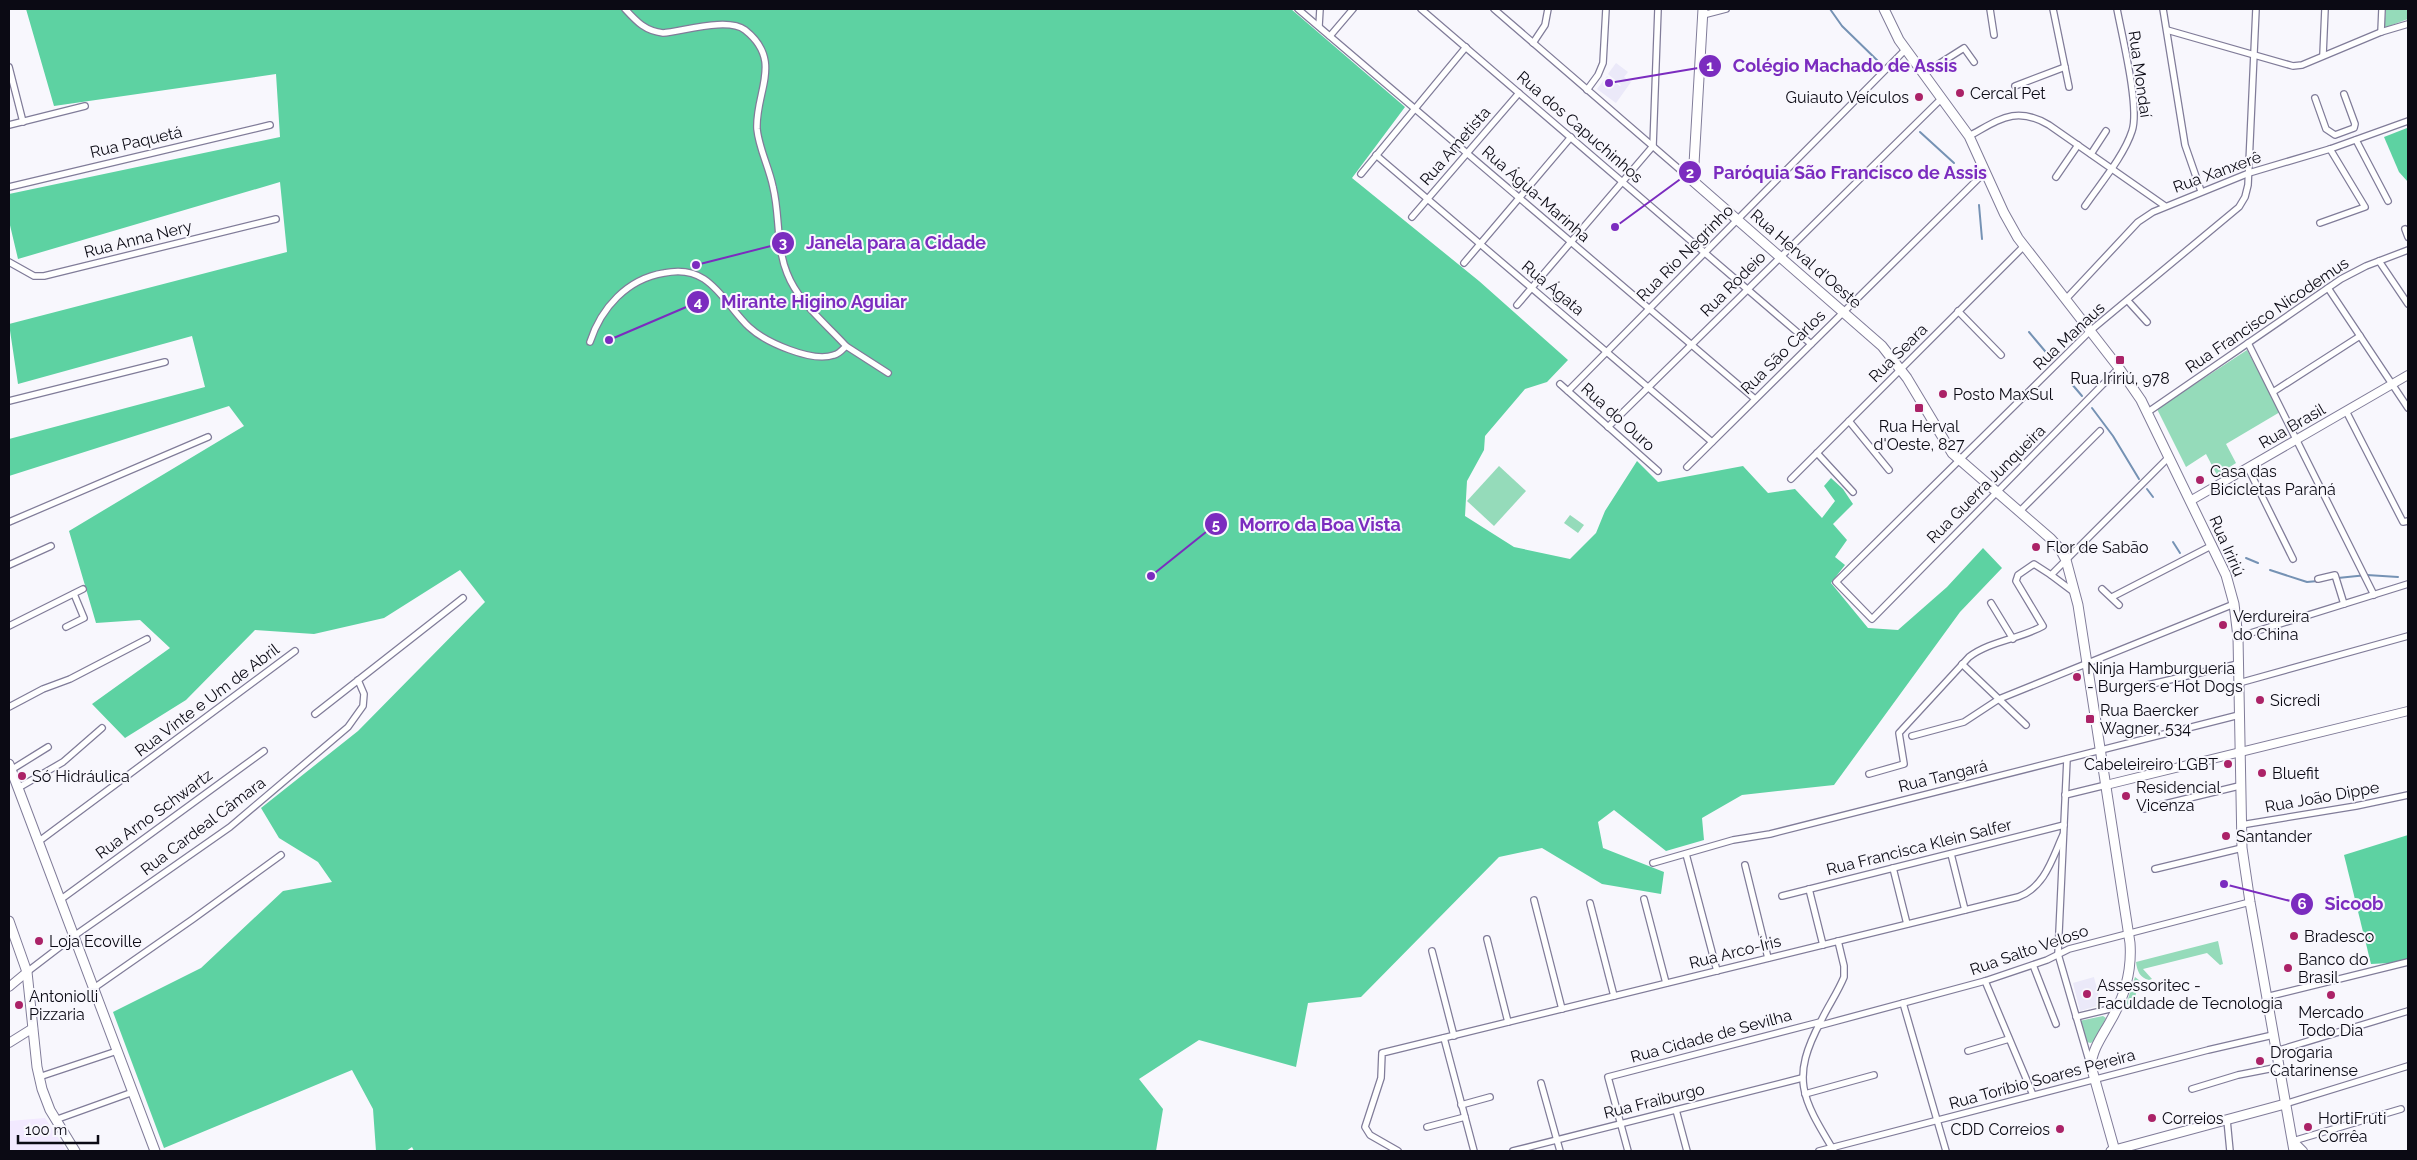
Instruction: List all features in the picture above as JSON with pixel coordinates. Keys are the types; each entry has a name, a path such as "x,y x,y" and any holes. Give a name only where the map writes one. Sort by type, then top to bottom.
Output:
{"main road":[{"name":"Rua Iririú","path":"1884,9 1893,30 1905,50 1969,136 2004,213 2024,246 2119,368 2148,412 2226,575 2234,604 2238,637 2242,848 2278,1067 2294,1151"},
{"path":"1693,181 1703,12"},
{"name":"Rua Herval d'Oeste","path":"1693,181 1882,346 1901,369 1942,439 1960,461 2055,544 2066,560"},
{"path":"2066,560 2075,593 2129,932 2129,974 2118,1007 2094,1052 2091,1066 2093,1080 2113,1151 2285,1104"},
{"path":"11,773 155,1151"},
{"path":"9,921 27,972 39,1077 45,1100 55,1120 75,1151"}],"street":[{"path":"626,9 645,29 653,32 664,34 725,24 739,26 750,35 761,52 766,71 757,116 757,130 762,153 773,184 780,246 786,272 798,294 846,346 888,373"},
{"name":"Rua Água-Marinha","path":"1298,9 1755,399"},
{"path":"1318,26 1320,9"},
{"path":"1330,36 1353,9"},
{"name":"Rua dos Capuchinhos","path":"1421,9 1811,344"},
{"name":"Rua Herval d'Oeste","path":"1494,9 1693,181"},
{"path":"1533,43 1545,25 1548,9"},
{"path":"1587,90 1598,75 1603,63 1606,9"},
{"path":"1517,305 1652,146 1658,9"},
{"path":"1703,12 1726,9"},
{"path":"1990,9 1994,34"},
{"path":"2053,9 2069,87"},
{"name":"Rua Mondaí","path":"2085,206 2129,139 2135,114 2117,9"},
{"path":"2163,9 2185,145 2201,190"},
{"name":"Rua Manaus","path":"1872,619 1836,582 2090,332 2235,212 2246,197 2249,173 2256,9"},
{"path":"2323,55 2325,9"},
{"path":"2381,32 2382,9"},
{"path":"2167,30 2293,66 2302,65 2381,32 2408,24"},
{"path":"1361,174 1466,48"},
{"path":"1924,74 1964,48 1974,62"},
{"name":"Rua Rio Negrinho","path":"1568,391 1905,50"},
{"path":"9,67 23,122"},
{"path":"2014,86 2064,67"},
{"path":"9,84 18,104"},
{"name":"Rua Ametista","path":"1412,217 1519,93"},
{"path":"2315,98 2326,129 2332,134 2339,134 2351,130 2355,124 2344,94"},
{"name":"Rua Rodeio","path":"1608,427 1942,98"},
{"path":"9,125 85,106"},
{"path":"1969,136 2006,117 2023,114 2042,121 2165,206"},
{"name":"Rua Xanxerê","path":"2066,299 2138,222 2165,206 2201,190 2249,173 2330,150 2408,121"},
{"name":"Rua Paquetá","path":"9,187 270,125"},
{"path":"2091,154 2106,131"},
{"path":"2339,134 2343,144"},
{"path":"1464,263 1571,137"},
{"path":"2356,140 2388,201"},
{"path":"2056,177 2078,145"},
{"path":"2320,222 2365,207 2330,150"},
{"name":"Rua Ágata","path":"1376,155 1712,442"},
{"name":"Rua São Carlos","path":"1687,467 1985,172"},
{"name":"Rua Anna Nery","path":"9,262 34,276 44,276 276,219"},
{"path":"2405,229 2408,237"},
{"name":"Rua Seara","path":"1791,479 2024,246"},
{"name":"Rua Francisco Nicodemus","path":"2148,412 2328,288 2355,272 2408,250"},
{"path":"2379,261 2408,304"},
{"path":"590,342 596,324 626,288 641,278 653,274 679,271 704,279 754,332 778,344 800,353 825,356 833,356 846,346"},
{"path":"2328,288 2408,408"},
{"path":"2128,301 2147,322"},
{"path":"1958,311 2001,355"},
{"path":"2273,392 2360,336"},
{"path":"2248,342 2374,595"},
{"path":"9,401 165,362"},
{"name":"Rua Guerra Junqueira","path":"1872,619 2119,368"},
{"name":"Rua Brasil","path":"2190,501 2408,374"},
{"name":"Rua do Ouro","path":"1560,384 1658,471"},
{"path":"2346,411 2404,522 2408,521"},
{"path":"1848,421 1889,470"},
{"path":"2019,512 2100,431"},
{"path":"9,522 208,437"},
{"path":"1817,452 1853,492"},
{"path":"2051,575 2169,458"},
{"path":"2248,468 2293,559"},
{"path":"2112,597 2213,545"},
{"path":"9,565 51,546"},
{"path":"1869,774 1904,764 1899,733 1962,664 1979,651 2043,626 2016,578 2034,564 2075,593"},
{"path":"2318,579 2335,575 2344,604"},
{"path":"2238,637 2408,584"},
{"path":"9,626 83,589"},
{"path":"2102,589 2120,604"},
{"path":"66,627 84,618 74,594"},
{"path":"315,714 462,598"},
{"path":"1991,603 2013,639"},
{"path":"1912,736 1964,722 1998,699 2234,604"},
{"path":"2239,683 2408,636"},
{"path":"9,707 43,689 70,679 146,639"},
{"name":"Rua Vinte e Um de Abril","path":"38,842 295,651"},
{"path":"1962,664 2026,725"},
{"path":"2139,687 2238,664"},
{"name":"Rua Cardeal Câmara","path":"27,972 74,936 236,822 348,727 363,706 364,694 358,680"},
{"path":"2065,795 2231,754 2240,754 2408,711"},
{"name":"Rua Tangará","path":"1653,863 1733,840 1770,834 2239,716"},
{"path":"18,788 63,762 102,728"},
{"path":"11,773 48,747"},
{"name":"Rua Arno Schwartz","path":"60,900 264,751"},
{"path":"2067,758 2058,954 2091,1066"},
{"path":"2144,808 2240,786"},
{"name":"Rua João Dippe","path":"2241,825 2356,806 2408,795"},
{"name":"Rua Francisca Klein Salfer","path":"1782,896 2064,825"},
{"name":"Rua Arco-Íris","path":"1398,1151 1370,1135 1365,1127 1382,1078 1382,1053 2018,897 2033,890 2043,878 2063,835"},
{"path":"2155,869 2242,848"},
{"path":"1686,854 1717,971"},
{"path":"1951,854 1965,910"},
{"path":"94,988 281,855"},
{"path":"1745,865 1768,958"},
{"path":"1893,868 1907,924"},
{"path":"1809,889 1823,945"},
{"path":"1644,899 1666,983"},
{"path":"1534,900 1562,1009"},
{"name":"Rua Salto Veloso","path":"1819,1024 1986,981 2033,965 2058,954 2129,932 2250,902"},
{"path":"1590,903 1614,996"},
{"path":"1487,939 1508,1022"},
{"path":"1833,1150 1815,1118 1802,1078 1805,1055 1844,977 1844,960 1838,941"},
{"path":"1432,951 1454,1036"},
{"path":"2266,997 2408,962"},
{"path":"2033,965 2056,1024"},
{"path":"9,987 27,972"},
{"path":"1986,981 2033,1095"},
{"path":"1903,1003 1946,1151"},
{"path":"2076,1017 2118,1007"},
{"path":"2276,1051 2408,1011"},
{"name":"Rua Cidade de Sevilha","path":"1620,1124 1608,1077 1819,1024"},
{"path":"9,1043 33,1028"},
{"name":"Rua Toríbio Soares Pereira","path":"1819,1151 1833,1150 1937,1120 2273,1035"},
{"path":"1444,1038 1474,1151"},
{"path":"1968,1051 2010,1039"},
{"path":"39,1077 117,1051"},
{"path":"2285,1104 2408,1066"},
{"path":"2192,1089 2226,1078 2278,1067"},
{"path":"1806,1094 1874,1075"},
{"name":"Rua Fraiburgo","path":"1513,1151 1802,1078"},
{"path":"1541,1083 1560,1151"},
{"path":"55,1120 133,1092"},
{"path":"1461,1105 1490,1097"},
{"path":"2293,1142 2401,1109"},
{"path":"1676,1110 1686,1151"},
{"path":"1427,1127 1465,1117"},
{"path":"2227,1120 2230,1151"},
{"path":"1620,1124 1628,1151"},
{"path":"2293,1142 2303,1151"}],"shaded area":[{"path":"1616,63 1628,72 1624,77 1631,82 1616,103 1597,89 1607,76 1621,85 1608,74"},
{"name":"Assessoritec - Faculdade de Tecnologia","path":"2094,977 2101,1005 2080,1011 2073,983"},
{"path":"45,1118 67,1151 9,1151 9,1121"}],"green space":[{"path":"26,9 1291,9 1405,107 1352,178 1479,281 1568,360 1547,382 1525,389 1485,436 1484,450 1467,481 1465,516 1514,547 1570,559 1596,533 1605,511 1637,461 1658,482 1743,466 1768,493 1795,489 1822,518 1835,501 1824,486 1831,478 1843,489 1853,504 1833,524 1847,540 1835,557 1845,565 1831,583 1868,628 1898,630 1947,587 1983,548 2002,568 1960,612 1834,785 1742,795 1702,818 1704,840 1666,851 1614,810 1598,822 1603,848 1664,872 1661,894 1602,884 1542,848 1499,857 1361,997 1308,1003 1296,1067 1199,1040 1139,1079 1163,1109 1156,1151 414,1151 412,1147 406,1151 376,1151 373,1109 352,1070 164,1148 113,1012 201,968 283,891 332,882 318,862 279,838 261,808 358,731 485,602 460,570 384,618 314,634 255,630 186,700 125,738 92,704 170,648 140,620 96,623 69,531 244,426 229,406 9,476 9,439 205,387 192,336 18,384 9,324 287,252 280,182 18,259 9,221 9,194 280,137 276,74 54,106"},
{"path":"2386,9 2408,9 2408,19 2384,28"},
{"path":"2407,128 2408,182 2399,172 2384,137"},
{"path":"2247,350 2280,412 2226,444 2236,463 2217,475 2206,454 2186,467 2157,409"},
{"path":"1499,466 1526,491 1494,526 1467,501"},
{"path":"1570,515 1584,525 1578,533 1564,523"},
{"path":"2408,835 2408,962 2371,964 2344,855"},
{"path":"2218,941 2223,964 2220,965 2207,953 2143,969 2152,979 2149,980 2143,978 2138,971 2136,962"},
{"path":"2135,977 2144,984 2136,992 2135,1002 2126,1005"},
{"path":"2103,1016 2106,1018 2095,1040 2091,1043 2086,1042 2079,1021"}],"waterway":[{"path":"1830,9 1842,26 1881,64"},
{"path":"1920,132 1954,163"},
{"path":"1979,205 1982,239"},
{"path":"2029,332 2050,357"},
{"path":"2071,383 2082,396"},
{"path":"2092,408 2113,436 2139,479"},
{"path":"2147,489 2153,497"},
{"path":"2173,542 2180,553"},
{"path":"2246,558 2258,563"},
{"path":"2270,570 2307,582 2318,581"},
{"path":"2328,579 2367,575 2398,577"}],"place":[{"name":"Colégio Machado de Assis","path":"1609,83"},
{"name":"Cercal Pet","path":"1960,93"},
{"name":"Guiauto Veículos","path":"1919,97"},
{"name":"Paróquia São Francisco de Assis","path":"1615,227"},
{"name":"Janela para a Cidade","path":"696,265"},
{"name":"Mirante Higino Aguiar","path":"609,340"},
{"name":"Rua Iririú, 978","path":"2120,360"},
{"name":"Posto MaxSul","path":"1943,394"},
{"name":"Rua Herval d'Oeste, 827","path":"1919,408"},
{"name":"Casa das Bicicletas Paraná","path":"2200,480"},
{"name":"Flor de Sabão","path":"2036,547"},
{"name":"Morro da Boa Vista","path":"1151,576"},
{"name":"Verdureira do China","path":"2223,625"},
{"name":"Ninja Hamburgueria - Burgers e Hot Dogs","path":"2077,677"},
{"name":"Sicredi","path":"2260,700"},
{"name":"Rua Baercker Wagner, 534","path":"2090,719"},
{"name":"Cabeleireiro LGBT","path":"2228,764"},
{"name":"Bluefit","path":"2262,773"},
{"name":"Só Hidráulica","path":"22,776"},
{"name":"Residencial Vicenza","path":"2126,796"},
{"name":"Santander","path":"2226,836"},
{"name":"Sicoob","path":"2224,884"},
{"name":"Bradesco","path":"2294,936"},
{"name":"Loja Ecoville","path":"39,941"},
{"name":"Banco do Brasil","path":"2288,968"},
{"name":"Assessoritec - Faculdade de Tecnologia","path":"2087,994"},
{"name":"Mercado Todo Dia","path":"2331,995"},
{"name":"Antoniolli Pizzaria","path":"19,1005"},
{"name":"Drogaria Catarinense","path":"2260,1061"},
{"name":"Correios","path":"2152,1118"},
{"name":"HortiFruti Corrêa","path":"2308,1127"},
{"name":"CDD Correios","path":"2060,1129"}]}
